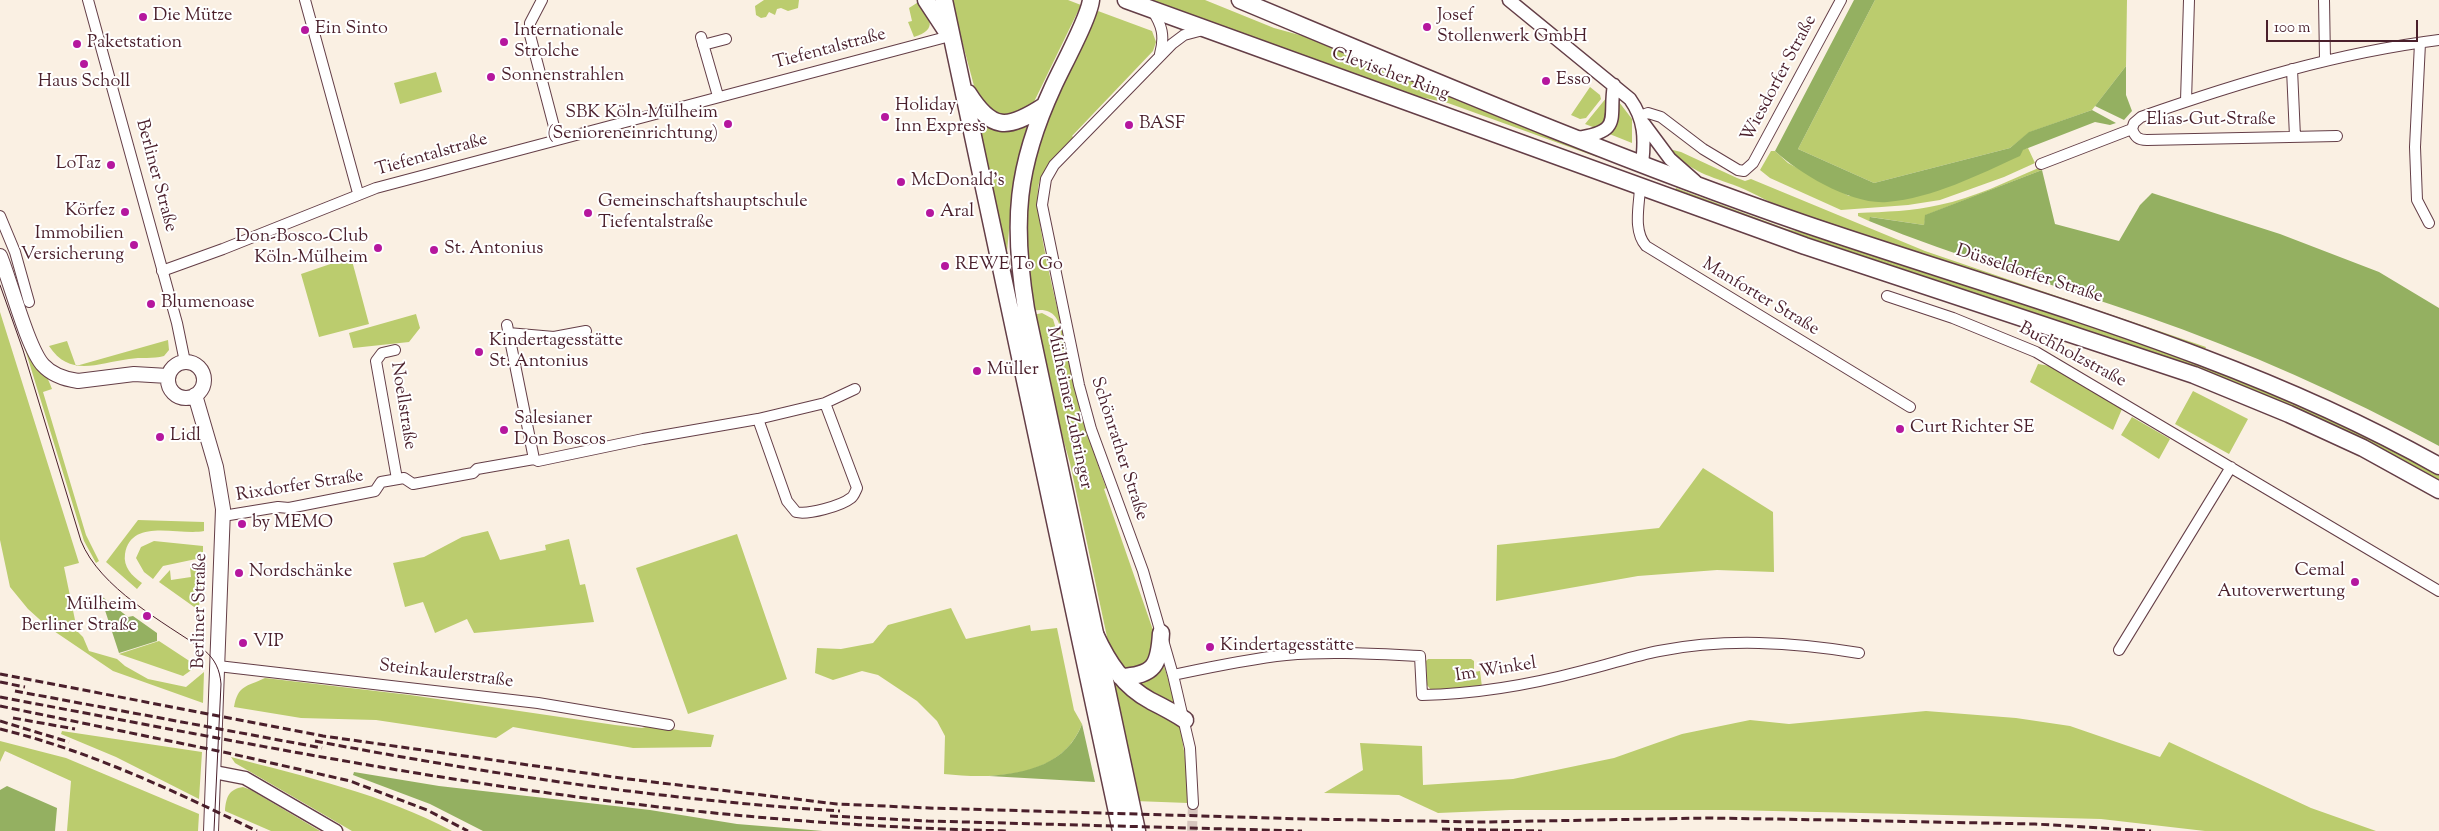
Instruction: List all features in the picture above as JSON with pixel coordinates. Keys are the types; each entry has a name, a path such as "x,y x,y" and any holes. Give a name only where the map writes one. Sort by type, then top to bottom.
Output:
{"main road":[{"path":"926,0 950,36"},
{"path":"944,0 950,36"},
{"name":"Mülheimer Zubringer","path":"1091,0 1044,106 1022,179 1017,226 1026,309 1137,831"},
{"name":"Clevischer Ring","path":"1126,0 1640,188"},
{"name":"Clevischer Ring","path":"1240,0 1642,164"},
{"name":"Mülheimer Zubringer","path":"950,36 964,86 1121,831"},
{"path":"964,86 985,116 1001,123 1019,122 1044,106"},
{"path":"1642,164 1640,188 1805,246 2194,375 2347,440 2439,490"},
{"name":"Düsseldorfer Straße","path":"1642,164 1705,189 2106,321 2202,356 2372,430 2439,466"},
{"path":"0,256 33,350 42,364 50,371 68,380 78,381 134,374 168,376"},
{"path":"185,362 198,367 203,376 203,384 195,395 185,398 175,394 169,386 168,376 174,366 185,362"},
{"name":"Berliner Straße","path":"195,395 216,467 223,516 211,831"},
{"path":"1121,677 1140,676 1152,669 1159,658 1161,633"},
{"path":"1095,634 1112,668 1132,689 1151,701 1168,708 1184,720"}],"street":[{"name":"Berliner Straße","path":"88,0 185,362"},
{"path":"305,0 358,193"},
{"path":"542,0 530,23 530,35 557,138"},
{"path":"1509,0 1630,100 1641,119 1670,159 1705,189"},
{"name":"Wiesdorfer Straße","path":"1641,119 1648,113 1661,117 1702,149 1738,170 1744,170 1753,163 1841,0"},
{"path":"2186,101 2189,0"},
{"path":"2324,0 2325,60"},
{"path":"1152,10 1163,31 1160,55"},
{"name":"Schönrather Straße","path":"1192,804 1190,748 1173,675 1143,571 1091,429 1079,385 1042,205 1046,179 1054,165 1160,55 1180,38 1204,30"},
{"name":"Tiefentalstraße","path":"162,271 223,250 358,193 557,138 950,36"},
{"path":"718,96 702,41 726,38"},
{"path":"2041,164 2132,129 2134,123 2141,117 2186,101 2292,68 2325,60 2439,40"},
{"path":"2420,43 2415,147 2417,200 2429,223"},
{"name":"Elias-Gut-Straße","path":"2292,68 2295,137"},
{"path":"1578,138 1594,135 1609,125 1614,114 1614,85"},
{"path":"1641,119 1644,143 1642,164"},
{"name":"Elias-Gut-Straße","path":"2132,129 2134,136 2140,140 2337,136"},
{"name":"Manforter Straße","path":"1640,188 1638,230 1640,240 1646,246 1910,407"},
{"path":"0,216 14,252 29,302"},
{"name":"Buchholzstraße","path":"1887,296 1953,318 2036,352 2439,591"},
{"path":"534,459 507,329 554,337 586,331"},
{"name":"Noellstraße","path":"395,350 382,353 376,361 398,479"},
{"path":"398,479 404,478 413,484 534,459 538,461 627,442 758,419 825,403 855,389"},
{"path":"758,419 787,501 796,512 812,512 845,502 853,497 857,488 825,403"},
{"path":"2119,650 2230,467"},
{"name":"Rixdorfer Straße","path":"223,516 278,507 289,508 375,491 381,482 398,479"},
{"name":"Im Winkel","path":"1173,675 1230,663 1288,655 1354,653 1420,656 1422,695 1459,694 1538,682 1658,651 1697,645 1774,642 1810,645 1859,653"},
{"name":"Steinkaulerstraße","path":"218,666 538,703 669,725"},
{"path":"214,772 245,778 336,831"}],"green space":[{"path":"764,0 799,0 798,8 788,11 781,8 777,9 775,15 769,12 766,17 761,18 756,15 755,6"},
{"path":"951,0 1068,0 1081,5 1032,106 1002,119 977,97"},
{"path":"1146,0 1205,0 1274,28 1314,39 1598,154 1597,157 1448,103 1402,93"},
{"path":"1854,0 1875,0 1798,149 1874,183 2010,148 2029,132 2092,110 2116,123 2110,125 2095,122 2023,150 2020,156 1955,185 1904,200 1873,202 1858,199 1827,186 1798,169 1775,151"},
{"path":"1875,0 2127,0 2126,66 2092,110 2030,132 2010,148 1874,183 1798,149"},
{"path":"920,1 930,23 927,31 914,37 908,22 912,21 909,8"},
{"path":"1098,11 1152,31 1156,42 1153,51 1072,136 1074,138 1051,163 1040,180 1038,192 1041,232 1064,335 1061,335 1059,323 1050,312 1033,311 1028,285 1025,205 1034,156 1047,118"},
{"path":"2126,66 2126,95 2132,111 2124,120 2095,106"},
{"path":"436,72 442,92 400,104 394,83"},
{"path":"1590,87 1600,95 1601,99 1586,118 1580,119 1571,115"},
{"path":"1607,97 1610,113 1598,129 1585,124"},
{"path":"1619,102 1632,119 1632,143 1607,133"},
{"path":"976,114 1029,123 1013,189 1006,262"},
{"path":"2028,148 2035,163 2004,177 1940,200 1908,205 1841,210 1770,178 1760,170 1771,151 1775,151 1788,163 1849,196"},
{"path":"1669,149 1681,152 1745,181 1751,179 1925,251 2206,347 2205,349 2108,315 1789,210 1694,169"},
{"path":"2041,167 2042,170 1926,215 1924,225 1871,217 1869,221 1858,216 1858,213 1909,210 1952,202 1991,189"},
{"path":"2042,170 2055,224 2119,241 2140,205 2152,193 2280,234 2379,272 2439,308 2439,446 2368,409 2295,375 2220,344 2145,316 1937,247 1869,221 1870,217 1924,225 1925,215"},
{"path":"1676,188 1787,229 1836,240 2210,366 2357,430 2439,474 2439,482 2171,360 1760,224 1674,192"},
{"path":"351,257 369,324 319,337 301,274"},
{"path":"0,269 52,389 43,392 86,535 99,561 96,563 84,541 25,349 0,278"},
{"path":"0,312 79,563 64,567 75,620 73,627 83,637 89,651 117,659 125,666 148,679 186,687 204,672 203,703 113,671 48,627 28,609 10,587 0,540"},
{"path":"1042,313 1053,319 1059,339 1065,339 1080,411 1106,488 1104,489 1154,633 1151,663 1125,670 1110,651 1070,463 1046,379 1033,315"},
{"path":"416,314 420,328 409,342 353,348 349,333"},
{"path":"168,340 169,350 164,356 129,359 96,365 78,365"},
{"path":"67,341 76,365 66,362 57,356 49,346"},
{"path":"2038,364 2050,366 2122,409 2113,430 2030,382"},
{"path":"2193,391 2248,419 2229,454 2175,424"},
{"path":"2132,417 2170,439 2159,459 2121,435"},
{"path":"1703,468 1773,512 1774,572 1717,570 1638,576 1496,601 1497,545 1659,528"},
{"path":"138,520 204,522 204,531 157,530 136,536 129,543 125,554 125,563 129,571 142,583 137,589 106,562"},
{"path":"488,531 500,560 546,550 545,545 569,539 580,585 585,584 594,622 474,633 467,619 435,633 423,602 405,607 393,563 424,557 462,537"},
{"path":"737,534 787,679 688,714 636,568"},
{"path":"154,541 203,546 203,553 196,559 163,566 153,579 144,572 136,558 141,547"},
{"path":"199,566 201,571 200,603 197,609 159,582 170,570 171,580 191,577 190,567"},
{"path":"100,595 128,617 133,616 157,633 157,641 119,653"},
{"path":"951,608 966,639 1030,625 1031,631 1057,628 1074,710 1082,724 1072,742 1058,756 1042,765 1023,772 1004,775 963,776 944,774 945,736 937,721 917,701 878,675 862,671 833,680 815,673 817,648 841,649 873,643 888,625"},
{"path":"159,641 197,666 183,676 119,654"},
{"path":"1428,659 1471,659 1474,661 1474,672 1480,671 1482,687 1432,691 1427,685 1426,661"},
{"path":"1163,663 1175,700 1173,705 1132,681"},
{"path":"1111,675 1180,725 1188,777 1188,803 1135,801"},
{"path":"265,678 410,695 615,725 642,728 649,726 714,735 711,747 633,748 513,727 496,738 376,720 301,718 234,707 238,694 244,688"},
{"path":"1926,711 2016,718 2070,726 2160,757 2169,742 2311,808 2376,831 2205,831 2101,819 1729,810 1510,810 1438,813 1399,795 1324,793 1363,770 1360,743 1422,746 1423,785 1513,779 1614,758 1682,734 1750,720 1789,724"},
{"path":"1082,724 1095,782 989,776 1031,769 1044,764 1066,749 1075,738"},
{"path":"62,731 202,752 199,799 116,757 61,734"},
{"path":"0,741 66,758 199,814 198,831 67,831 71,781 5,751 0,762"},
{"path":"231,757 316,779 372,797 426,818 452,831 352,831 235,763"},
{"path":"354,772 439,786 650,810 737,824 823,831 483,831 430,804 353,775"},
{"path":"7,786 57,808 55,831 0,831 0,790"},
{"path":"243,787 320,831 271,831 225,811 226,802 231,792"}],"tunnel":[{"path":"1192,831 1193,804"}],"tram line":[{"path":"0,285 23,350 81,541 90,558 117,589 152,616 204,650 214,661 218,669 221,684 214,831"}],"railway":[{"path":"0,674 323,736 628,779 837,804 1306,819 1483,822 1709,818 2035,824 2151,831"},
{"path":"0,682 25,687"},
{"path":"15,691 322,748"},
{"path":"0,697 390,769 547,793 674,809 769,818 913,828 1009,831"},
{"path":"0,706 228,753 350,781 427,810 468,831"},
{"path":"13,718 75,729"},
{"path":"0,721 69,742"},
{"path":"0,729 99,760 163,787 257,831"},
{"path":"315,741 511,775 642,793 840,811"},
{"path":"830,816 928,821 1302,831"},
{"path":"1442,829 1542,831"}],"place":[{"name":"Die Mütze","path":"143,17"},
{"name":"Josef Stollenwerk GmbH","path":"1427,27"},
{"name":"Ein Sinto","path":"305,30"},
{"name":"Internationale Strolche","path":"504,42"},
{"name":"Paketstation","path":"77,44"},
{"name":"Haus Scholl","path":"84,64"},
{"name":"Sonnenstrahlen","path":"491,77"},
{"name":"Esso","path":"1546,81"},
{"name":"Holiday Inn Express","path":"885,117"},
{"name":"SBK Köln-Mülheim (Senioreneinrichtung)","path":"728,124"},
{"name":"BASF","path":"1129,125"},
{"name":"LoTaz","path":"111,165"},
{"name":"McDonald's","path":"901,182"},
{"name":"Körfez","path":"125,212"},
{"name":"Gemeinschaftshauptschule Tiefentalstraße","path":"588,213"},
{"name":"Aral","path":"930,213"},
{"name":"Immobilien Versicherung","path":"134,245"},
{"name":"Don-Bosco-Club Köln-Mülheim","path":"378,248"},
{"name":"St. Antonius","path":"434,250"},
{"name":"REWE To Go","path":"945,266"},
{"name":"Blumenoase","path":"151,304"},
{"name":"Kindertagesstätte St. Antonius","path":"479,352"},
{"name":"Müller","path":"977,371"},
{"name":"Curt Richter SE","path":"1900,429"},
{"name":"Salesianer Don Boscos","path":"504,430"},
{"name":"Lidl","path":"160,437"},
{"name":"by MEMO","path":"242,524"},
{"name":"Nordschänke","path":"239,573"},
{"name":"Cemal Autoverwertung","path":"2355,582"},
{"name":"Mülheim Berliner Straße","path":"147,616"},
{"name":"VIP","path":"243,643"},
{"name":"Kindertagesstätte","path":"1210,647"}]}
